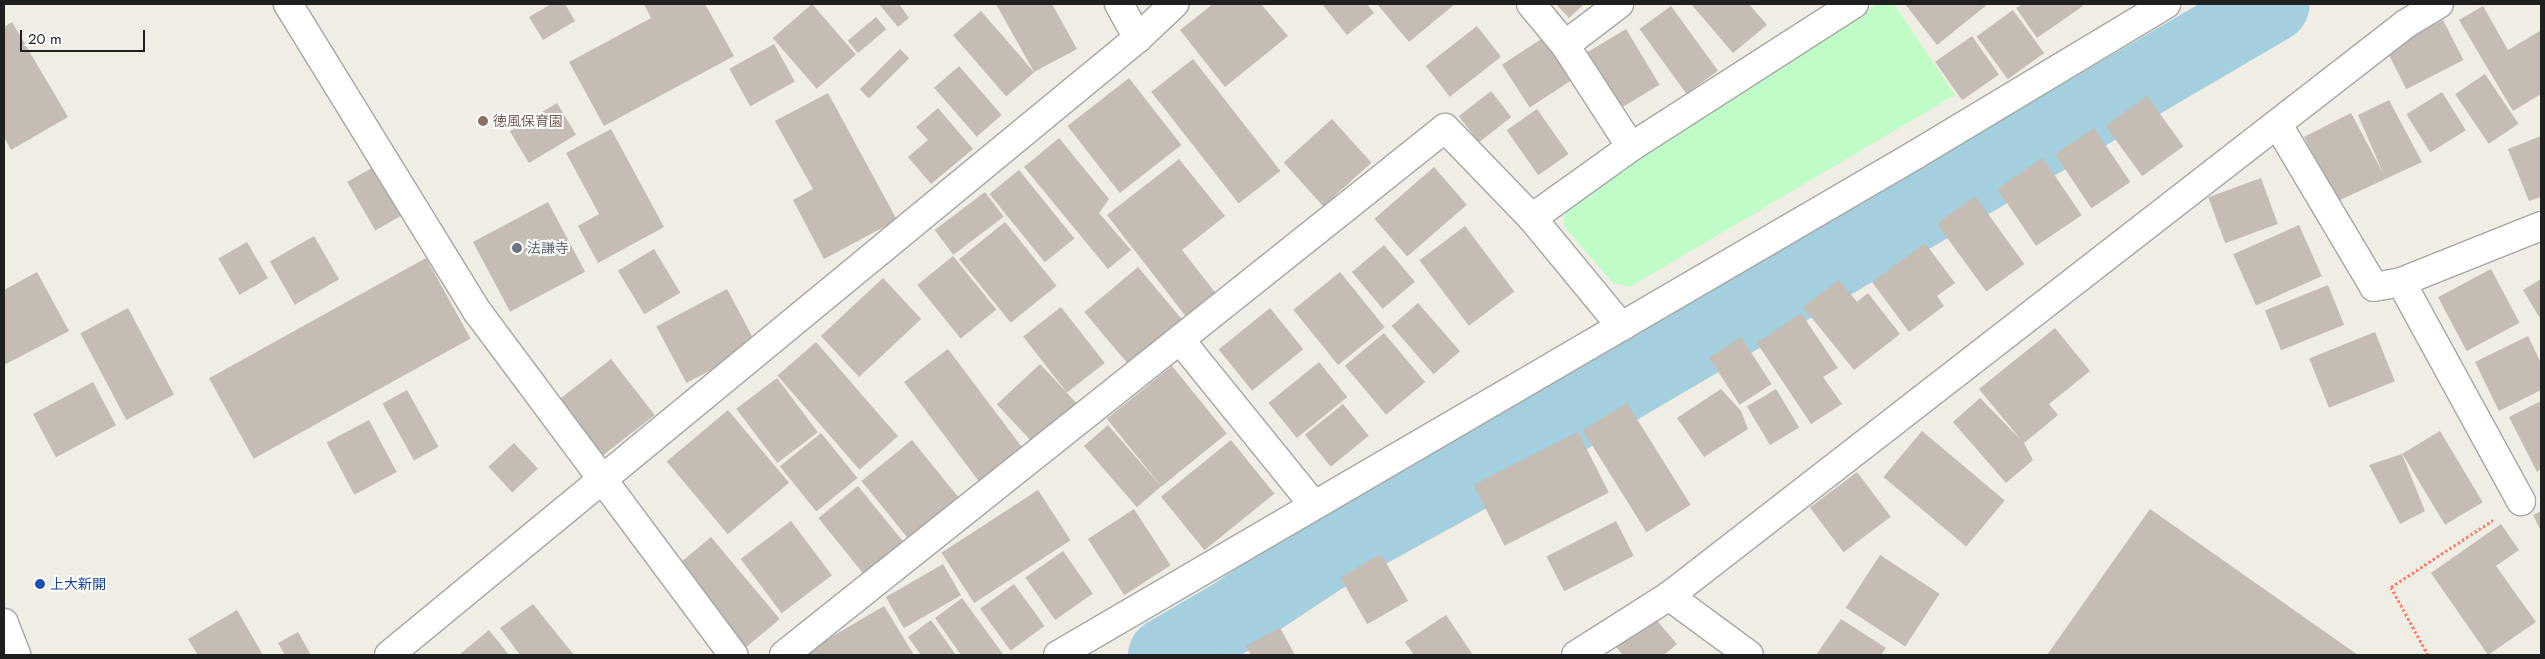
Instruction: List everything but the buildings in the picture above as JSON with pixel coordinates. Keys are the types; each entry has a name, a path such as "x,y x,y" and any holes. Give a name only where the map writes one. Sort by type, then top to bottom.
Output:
{"street":[{"path":"288,4 477,311 600,479 733,655"},
{"path":"1120,4 1138,38"},
{"path":"388,655 600,479 795,323 1138,38 1174,4"},
{"path":"1531,4 1565,45 1631,147"},
{"path":"1565,45 1619,4"},
{"path":"1532,218 1631,147 1854,4"},
{"path":"1058,655 1313,504 1622,327 2166,4"},
{"path":"1576,655 1670,596 2407,23 2439,4"},
{"path":"2278,125 2374,287 2401,282 2541,226"},
{"path":"784,655 1181,341 1446,128 1532,218 1622,327"},
{"path":"2401,282 2521,501"},
{"path":"1181,341 1313,504"},
{"path":"1670,596 1749,655"},
{"path":"4,623 16,655"}],"path":[{"path":"2428,655 2391,587 2521,501"}],"green space":[{"path":"1877,4 1894,4 1955,95 1630,287 1613,283 1564,226 1565,205"}],"waterway":[{"path":"1165,655 1230,617 1325,554 1462,478 2272,4"}],"place":[{"name":"徳風保育園","path":"483,121"},
{"name":"法謙寺","path":"517,248"},
{"name":"上大新開","path":"40,584"}]}
